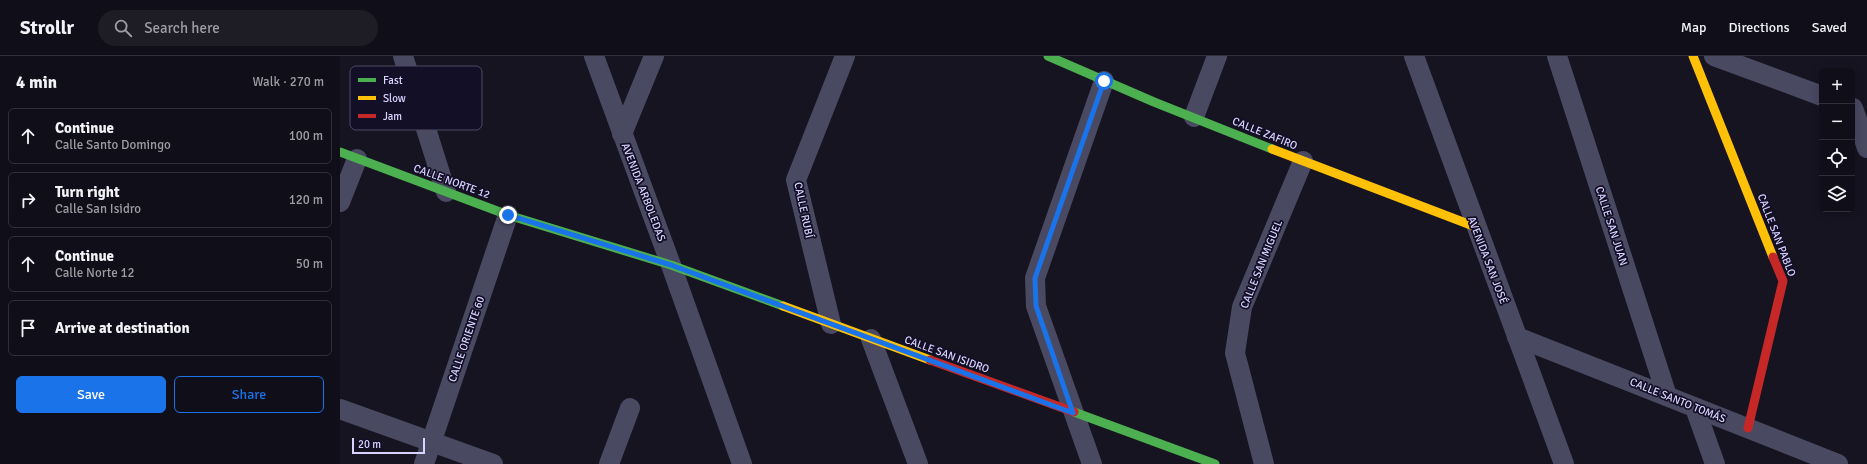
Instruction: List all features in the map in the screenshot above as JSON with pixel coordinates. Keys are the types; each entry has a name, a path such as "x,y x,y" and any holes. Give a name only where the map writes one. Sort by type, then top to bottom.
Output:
{"street":[{"path":"404,56 407,66"},
{"name":"AVENIDA ARBOLEDAS","path":"594,56 742,464"},
{"path":"622,134 654,56"},
{"name":"CALLE RUBÍ","path":"831,324 796,180 845,56"},
{"name":"CALLE ZAFIRO","path":"1048,56 1104,81 1303,161 1476,227"},
{"path":"1194,117 1217,56"},
{"name":"AVENIDA SAN JOSÉ","path":"1414,56 1564,464"},
{"name":"CALLE SAN JUAN","path":"1557,56 1667,396"},
{"name":"CALLE SAN PABLO","path":"1693,56 1784,281 1748,428"},
{"path":"1714,56 1819,95"},
{"path":"1092,464 1036,306 1035,278 1104,81"},
{"path":"1857,109 1867,148"},
{"path":"427,130 446,192"},
{"path":"340,202 348,156"},
{"name":"CALLE NORTE 12","path":"348,156 508,215 671,265"},
{"name":"CALLE SAN MIGUEL","path":"1264,464 1235,353 1242,307 1303,161"},
{"name":"CALLE ORIENTE 60","path":"424,464 508,215"},
{"name":"CALLE SAN ISIDRO","path":"671,265 1215,464"},
{"name":"CALLE SANTO TOMÁS","path":"1517,337 1838,464"},
{"path":"871,339 918,464"},
{"path":"609,464 630,408"},
{"path":"1695,408 1715,464"},
{"path":"340,409 493,464"}],"traffic: fast":[{"path":"1048,56 1154,102 1272,149"},
{"path":"340,152 508,215 671,265 783,306"},
{"path":"1074,412 1215,464"}],"traffic: slow":[{"path":"1693,56 1773,257"},
{"path":"1272,149 1476,227"},
{"path":"783,306 930,360"}],"traffic: jam":[{"path":"1748,428 1783,281 1773,257"},
{"path":"930,360 1074,412"}],"route":[{"path":"508,215 671,265 1073,413 1036,306 1035,278 1104,81"}]}
